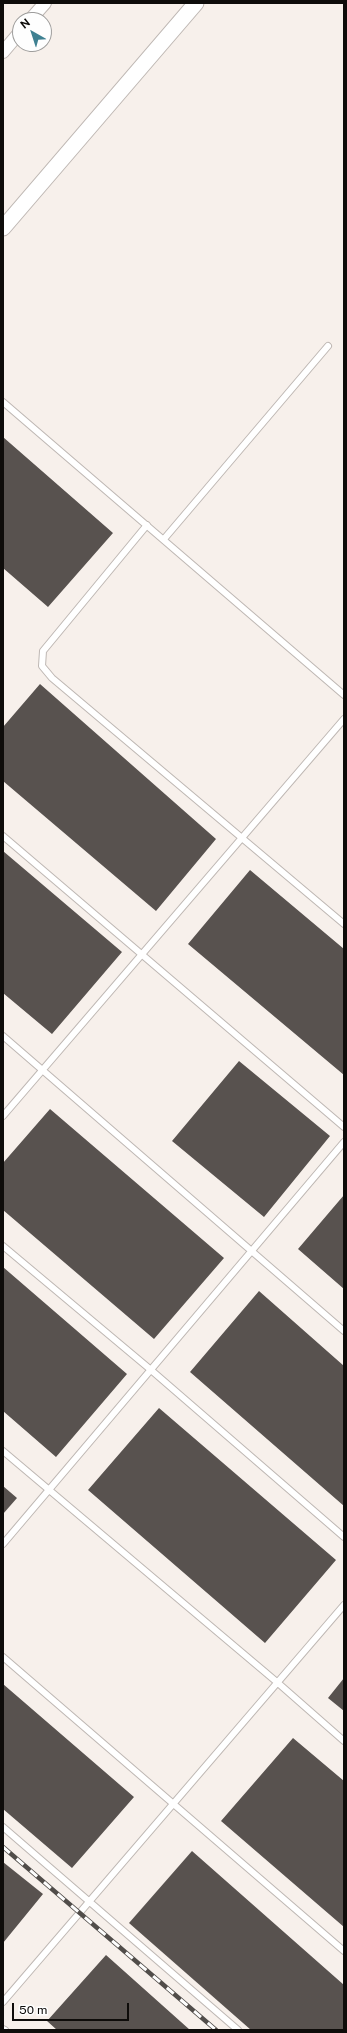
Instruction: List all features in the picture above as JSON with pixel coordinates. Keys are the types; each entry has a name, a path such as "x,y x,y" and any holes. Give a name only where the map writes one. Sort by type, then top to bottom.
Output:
{"street":[{"path":"37,12 45,3"},
{"path":"5,222 196,3"},
{"path":"3,52 12,41"}],"lane":[{"path":"164,539 328,346"},
{"path":"3,402 344,695"},
{"path":"147,525 43,651 42,666 52,678 344,924"},
{"path":"3,1116 344,719"},
{"path":"3,836 140,955 344,1127"},
{"path":"3,1036 344,1331"},
{"path":"3,1544 344,1142"},
{"path":"3,1246 151,1370 344,1537"},
{"path":"3,1451 278,1683 344,1741"},
{"path":"3,2002 88,1901 344,1605"},
{"path":"3,1657 344,1951"},
{"path":"3,1827 238,2030"}],"building":[{"path":"3,437 113,533 48,607 3,568"},
{"path":"40,684 216,839 156,911 3,781 3,727"},
{"path":"3,851 122,952 52,1034 3,993"},
{"path":"250,870 344,949 344,1075 188,944"},
{"path":"239,1061 330,1136 264,1217 172,1141"},
{"path":"50,1109 224,1258 154,1339 3,1210 3,1163"},
{"path":"344,1195 344,1289 298,1249"},
{"path":"3,1267 127,1374 56,1457 3,1411"},
{"path":"259,1291 344,1366 344,1506 190,1372"},
{"path":"159,1408 336,1560 265,1643 88,1490"},
{"path":"3,1486 17,1498 3,1514"},
{"path":"344,1678 344,1711 328,1698"},
{"path":"3,1684 134,1797 72,1868 3,1809"},
{"path":"293,1738 344,1781 344,1927 221,1821"},
{"path":"192,1851 344,1985 344,2030 251,2030 129,1923"},
{"path":"3,1862 43,1894 3,1943"},
{"path":"106,1955 190,2030 57,2030 47,2021"}],"railway":[{"path":"3,1847 216,2030"}]}
